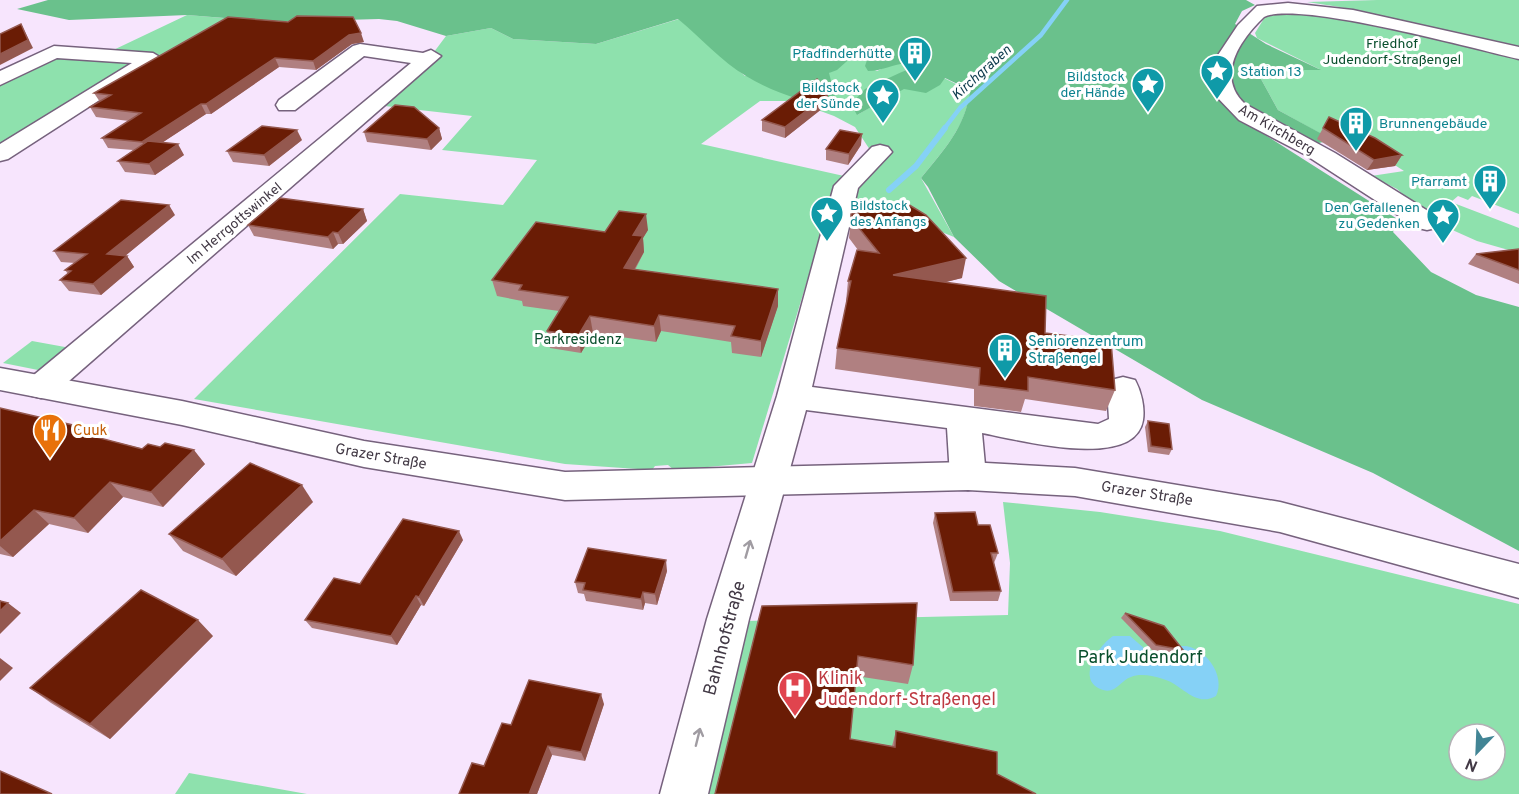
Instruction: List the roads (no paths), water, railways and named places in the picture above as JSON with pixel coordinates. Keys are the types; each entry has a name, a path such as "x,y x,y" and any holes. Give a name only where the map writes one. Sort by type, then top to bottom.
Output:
{"street":[{"name":"Am Kirchberg","path":"1427,222 1327,159 1243,111 1224,92 1219,80 1221,64 1255,16 1277,5 1307,2 1392,16 1519,53"},
{"name":"Im Herrgottswinkel","path":"41,387 429,57 360,50 286,105"},
{"path":"0,78 54,52 153,59 0,154"},
{"path":"766,482 793,396 846,186 880,152"},
{"name":"Grazer Straße","path":"0,379 182,413 364,454 565,486 968,476 1075,482 1280,517 1519,581"},
{"path":"793,396 1102,438 1125,426 1127,415 1123,388"},
{"path":"963,418 968,476"},
{"name":"Bahnhofstraße","path":"684,794 766,482"}],"water":[{"path":"1113,636 1130,636 1153,656 1160,657 1181,646 1197,650 1205,655 1216,670 1219,688 1216,696 1208,699 1195,697 1170,682 1147,675 1131,677 1108,691 1095,686 1090,672 1092,663 1101,647"}],"waterway":[{"name":"Kirchgraben","path":"944,129 960,108 1041,35 1067,0"},
{"name":"Kirchgraben","path":"889,190 916,166 945,128"}],"place":[{"name":"Pfadfinderhütte","path":"915,82"},
{"name":"Station 13","path":"1217,100"},
{"name":"Bildstock der Hände","path":"1148,113"},
{"name":"Bildstock der Sünde","path":"883,124"},
{"name":"Brunnengebäude","path":"1356,152"},
{"name":"Pfarramt","path":"1490,210"},
{"name":"Bildstock des Anfangs","path":"827,242"},
{"name":"Den Gefallenen zu Gedenken","path":"1443,244"},
{"name":"Seniorenzentrum Straßengel","path":"1005,379"},
{"name":"Cuuk","path":"50,459"},
{"name":"Klinik Judendorf-Straßengel","path":"795,717"}],"park label":[{"name":"Friedhof Judendorf-Straßengel","path":"1392,52"},
{"name":"Parkresidenz","path":"578,339"},
{"name":"Park Judendorf","path":"1140,657"}]}
